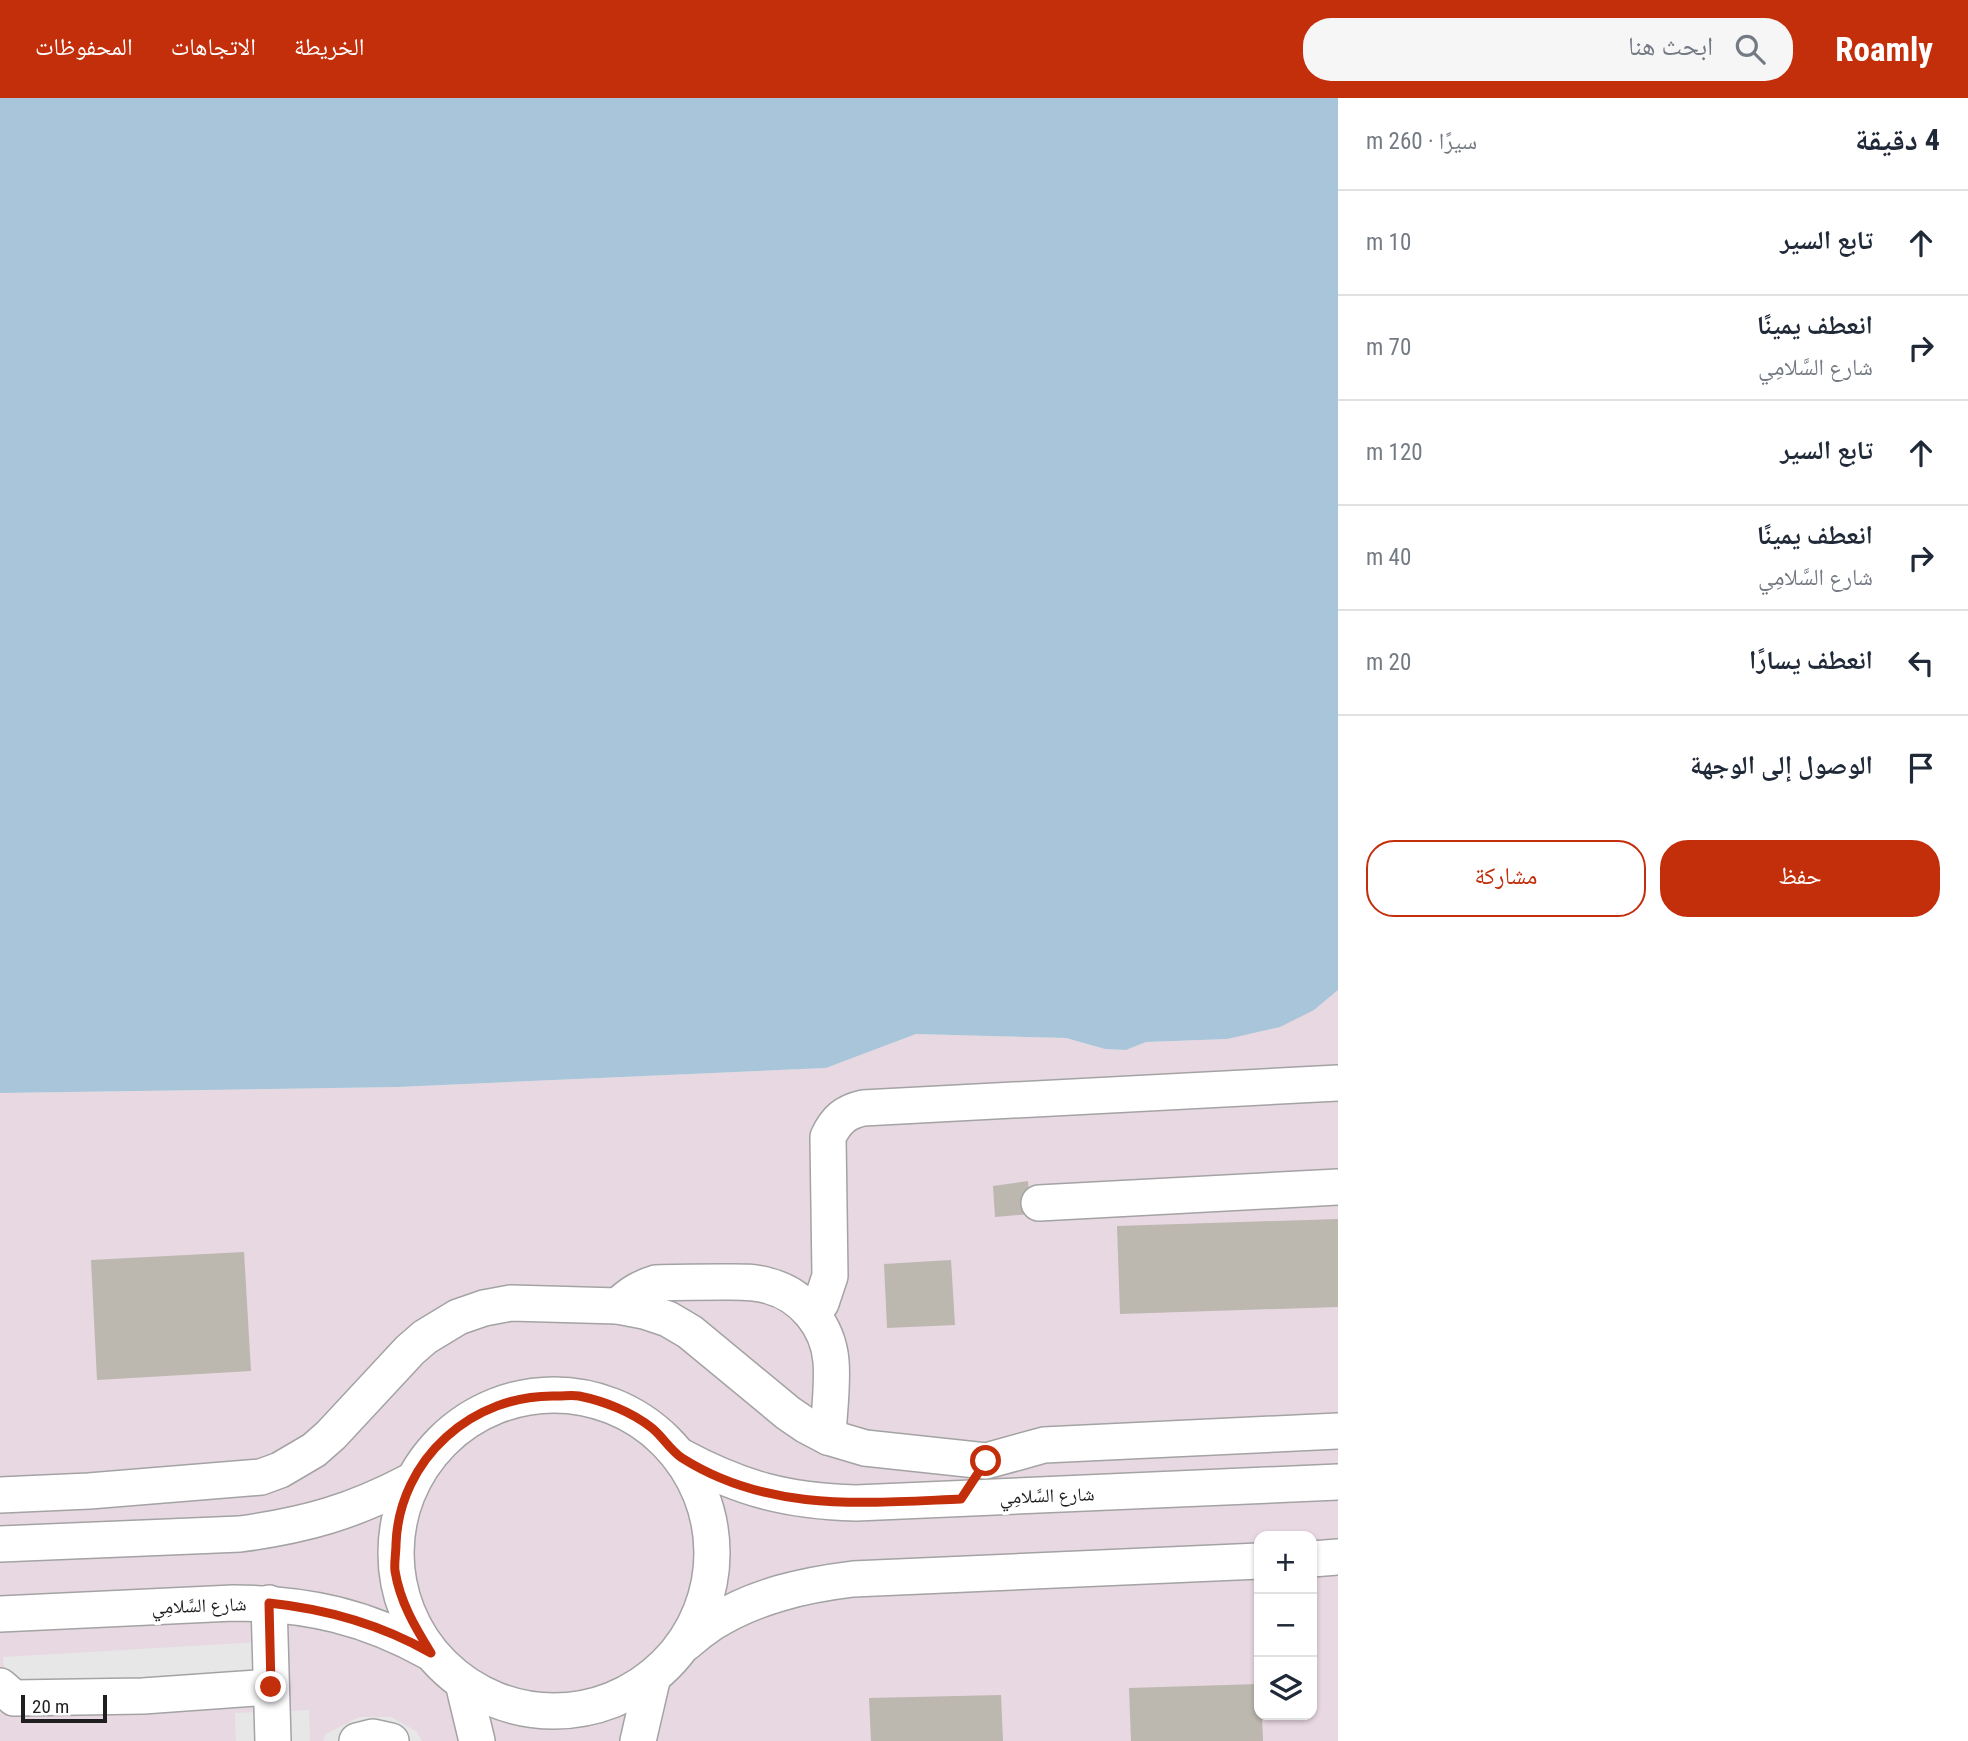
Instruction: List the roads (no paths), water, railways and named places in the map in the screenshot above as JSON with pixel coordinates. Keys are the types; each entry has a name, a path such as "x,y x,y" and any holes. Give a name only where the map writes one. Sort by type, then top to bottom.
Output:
{"street":[{"path":"812,1314 821,1303 830,1276 828,1137 833,1126 851,1111 863,1108 1338,1083"},
{"path":"1039,1203 1338,1187"},
{"path":"618,1306 641,1287 656,1283 754,1283 786,1293 812,1314 828,1344 831,1362 828,1437"},
{"path":"0,1495 89,1491 261,1477 280,1470 314,1450 331,1435 425,1337 458,1317 511,1303 618,1306 668,1320 690,1332 807,1426 846,1444 875,1449 986,1461 1044,1446 1338,1431"},
{"path":"683,1645 700,1615 710,1583 712,1550 708,1517 697,1485 680,1457 651,1428 617,1408 579,1396 539,1395 500,1404 464,1422 434,1448 411,1481 397,1524 395,1570 407,1614 431,1653 463,1682 499,1701 539,1710 580,1708 618,1697 653,1676 683,1645 712,1623 780,1592 816,1583 866,1578 1254,1561"},
{"name":"شارع السَّلامِي","path":"680,1457 712,1474 747,1487 783,1497 819,1502 961,1499 1338,1482"},
{"path":"961,1499 986,1461"},
{"path":"0,1544 240,1534 300,1524 346,1511 411,1481"},
{"path":"89,1491 137,1538"},
{"path":"1317,1559 1338,1558"},
{"path":"269,1603 273,1741"},
{"name":"شارع السَّلامِي","path":"0,1614 269,1603 350,1617 405,1639 431,1653"},
{"path":"638,1741 653,1676"},
{"path":"463,1682 477,1741"},
{"path":"0,1686 14,1698 143,1696 271,1687"},
{"path":"357,1741 373,1737 391,1741"}],"water":[{"path":"0,98 1338,98 1338,990 1314,1010 1280,1027 1227,1039 1146,1042 1126,1050 1105,1049 1066,1038 916,1034 826,1068 398,1087 0,1093"}]}
